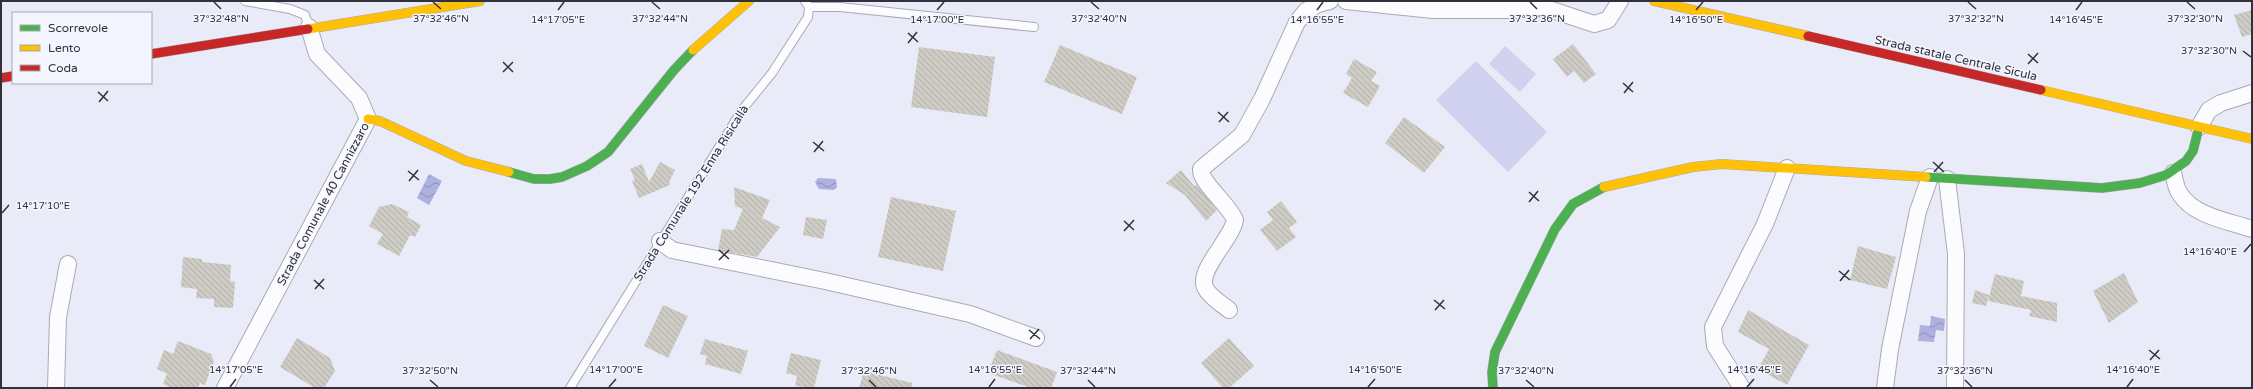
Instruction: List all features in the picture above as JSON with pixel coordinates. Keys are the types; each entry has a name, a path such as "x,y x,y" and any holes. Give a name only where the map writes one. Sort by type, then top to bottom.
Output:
{"street":[{"path":"152,54 309,27 480,1"},
{"path":"368,119 380,121 466,161 534,179 562,177 586,166 608,152 674,70 701,42 749,1"},
{"path":"1229,310 1206,290 1203,282 1208,265 1229,235 1235,220 1232,212 1203,177 1201,169 1242,135 1262,99 1297,22 1306,11 1318,4 1330,1"},
{"path":"1346,1 1433,10 1552,10 1594,24 1608,20 1620,1"},
{"name":"Strada statale Centrale Sicula","path":"1654,1 2252,139"},
{"name":"Strada Comunale 40 Cannizzaro","path":"225,388 368,119 359,98 317,54 309,27"},
{"path":"1,78 12,76"},
{"path":"1493,388 1492,372 1495,352 1555,229 1573,204 1606,186 1693,167 1722,164 2102,188 2130,184 2173,173 2186,162 2193,150 2199,126 2209,110 2221,103 2252,93"},
{"path":"1742,388 1714,346 1713,327 1765,224 1787,168"},
{"path":"2173,173 2179,194 2190,206 2203,213 2252,229"},
{"path":"1885,388 1890,349 1918,211 1930,178"},
{"path":"1947,179 1956,254 1955,388"},
{"path":"660,241 672,250 825,281 970,314 1036,338"},
{"path":"56,388 58,317 68,264"}],"lane":[{"path":"245,1 290,9 305,15 309,27"},
{"path":"807,4 1034,27"},
{"name":"Strada Comunale 192 Enna Risicallà","path":"570,388 742,110 772,72 808,17 807,4"}],"shaded area":[{"path":"1505,46 1536,74 1520,92 1489,64"},
{"path":"1476,61 1547,132 1508,172 1436,100"}],"water":[{"path":"429,174 442,181 429,205 417,198"},
{"path":"818,178 836,179 837,187 834,190 819,189 815,182"},
{"path":"1931,316 1945,319 1944,331 1936,330 1934,342 1918,341 1920,325 1930,326"}],"building":[{"path":"2252,10 2252,34 2242,37 2234,15"},
{"path":"1573,44 1596,74 1584,83 1574,71 1567,77 1553,59"},
{"path":"1060,45 1137,77 1122,114 1044,82"},
{"path":"919,47 995,57 987,117 911,107"},
{"path":"1354,59 1377,72 1371,81 1380,86 1368,107 1343,93 1352,78 1346,74"},
{"path":"1404,117 1445,147 1424,173 1385,143"},
{"path":"660,162 675,170 669,182 670,185 639,198 632,181 635,180 630,169 642,164 649,182"},
{"path":"1181,170 1194,186 1197,185 1217,210 1206,221 1185,195 1166,183"},
{"path":"734,187 770,200 762,218 780,227 757,257 718,250 722,229 734,230 743,209 735,206"},
{"path":"891,197 956,211 943,271 878,257"},
{"path":"1281,201 1297,222 1289,228 1296,237 1277,251 1260,230 1273,220 1267,212"},
{"path":"392,204 409,212 407,217 421,225 415,237 410,235 399,256 377,244 383,234 369,226 379,207"},
{"path":"806,217 827,220 823,239 803,235"},
{"path":"1858,246 1896,257 1887,289 1850,280"},
{"path":"183,257 202,259 202,262 231,265 230,281 235,282 233,308 214,307 214,299 196,298 197,289 181,287"},
{"path":"2124,273 2138,302 2109,323 2093,291"},
{"path":"1995,274 2024,281 2021,296 2057,303 2057,322 2029,316 2031,310 1988,301"},
{"path":"1975,290 1989,295 1986,306 1972,303"},
{"path":"663,305 688,316 668,358 644,346"},
{"path":"1748,310 1809,345 1787,385 1758,369 1769,349 1738,332"},
{"path":"297,338 330,358 335,371 324,388 315,388 280,367"},
{"path":"1229,338 1254,366 1229,388 1223,388 1201,363"},
{"path":"705,339 748,351 741,374 705,364 707,356 700,354"},
{"path":"178,341 211,354 214,362 205,385 200,383 198,388 172,388 163,384 167,374 157,369 164,350 173,354"},
{"path":"997,350 1057,372 1051,388 1031,388 988,373"},
{"path":"791,353 821,360 814,388 795,386 797,376 786,373"},
{"path":"864,371 912,383 912,388 859,388"}],"traffic: fast":[{"path":"509,172 534,179 550,179 562,177 587,166 608,152 674,70 693,50"},
{"path":"1926,177 2102,188 2140,183 2166,175 2186,161 2193,151 2199,127"},
{"path":"1493,388 1492,372 1495,352 1555,229 1573,204 1604,187"}],"traffic: slow":[{"path":"308,29 480,1"},
{"path":"693,50 749,1"},
{"path":"1654,1 1808,36"},
{"path":"2041,90 2252,139"},
{"path":"368,119 380,121 466,161 509,172"},
{"path":"1604,187 1693,167 1722,164 1926,177"}],"traffic: jam":[{"path":"152,54 308,29"},
{"path":"1808,36 2041,90"},
{"path":"1,78 12,76"}]}
